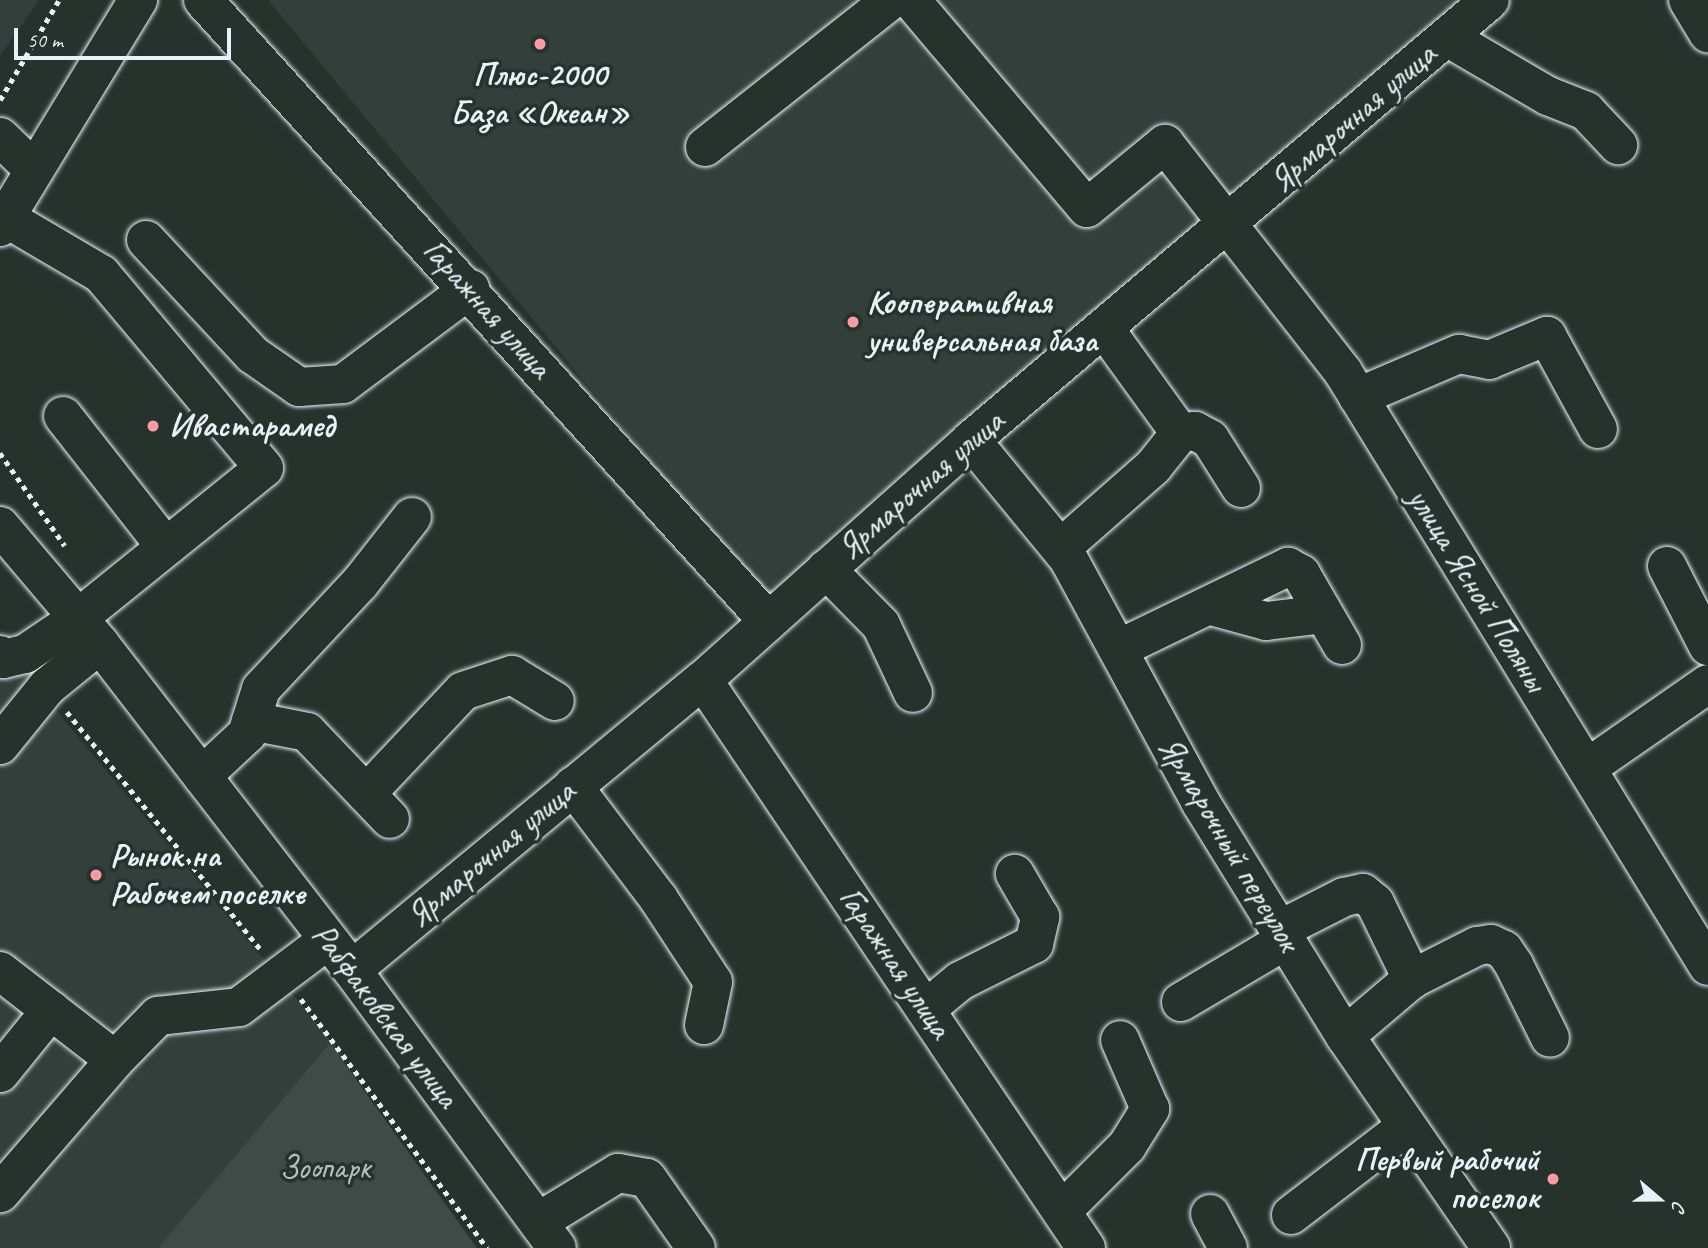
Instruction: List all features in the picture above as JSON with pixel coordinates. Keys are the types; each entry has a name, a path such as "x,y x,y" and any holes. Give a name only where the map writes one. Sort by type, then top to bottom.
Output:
{"street":[{"path":"0,745 88,632 165,546 264,468 101,274 3,223 138,0"},
{"name":"Гаражная улица","path":"203,0 470,289 768,621"},
{"path":"705,147 891,0"},
{"name":"улица Ясной Поляны","path":"911,0 1087,208 1164,144 1358,397 1708,966"},
{"name":"Ярмарочная улица","path":"352,970 703,680 971,440 1228,225 1490,0"},
{"path":"1688,0 1708,33"},
{"path":"1447,37 1548,96 1586,111 1618,145"},
{"path":"0,137 34,170"},
{"path":"146,240 253,355 299,387 342,384 470,289"},
{"path":"1104,328 1180,433"},
{"path":"1358,397 1459,354 1489,360 1547,336 1598,429"},
{"path":"63,416 165,546"},
{"path":"1061,548 1153,467 1180,433 1195,432 1210,439 1241,488"},
{"name":"Ярмарочный переулок","path":"971,440 1061,548 1201,803 1282,935 1345,1036 1491,1248"},
{"path":"202,776 247,734 261,689 360,583 412,517"},
{"name":"Рабфаковская улица","path":"0,526 88,632 352,970 547,1235"},
{"path":"1667,565 1708,646"},
{"path":"1118,649 1288,567 1301,574 1333,629 1266,621 1211,606"},
{"path":"826,569 881,625 913,693"},
{"path":"0,654 3,659 25,654 88,632"},
{"path":"251,721 307,732 378,806 463,691 512,675 555,701"},
{"name":"Гаражная улица","path":"703,680 1086,1248"},
{"path":"1587,768 1708,684"},
{"path":"573,786 658,898 713,982 704,1025"},
{"path":"926,1009 960,981 1034,944 1040,917 1015,874"},
{"path":"1181,1002 1344,897 1363,893 1375,903 1412,979"},
{"path":"0,1193 115,1060 158,1016 239,1007 328,940"},
{"path":"1345,1036 1412,979 1477,946 1491,944 1504,950 1514,965 1550,1038"},
{"path":"0,971 115,1060"},
{"path":"0,1073 51,1010"},
{"path":"1062,1211 1127,1146 1150,1109 1120,1040"},
{"path":"1290,1215 1407,1126"},
{"path":"547,1235 618,1173 648,1178 696,1248"},
{"path":"1210,1214 1228,1248"}],"path":[{"path":"0,100 59,0"},
{"path":"47,687 349,1058 487,1248"}],"shaded area":[{"path":"0,0 39,0 0,56"},
{"path":"268,0 1468,0 768,603"},
{"name":"Рынок на Рабочем поселке","path":"0,643 344,1056 163,1248 0,1248"}],"green space":[{"name":"Зоопарк","path":"330,1043 477,1248 158,1248"}],"place":[{"name":"Плюс-2000 База «Океан»","path":"540,44"},
{"name":"Кооперативная универсальная база","path":"853,322"},
{"name":"Ивастарамед","path":"153,426"},
{"name":"Рынок на Рабочем поселке","path":"96,875"},
{"name":"Первый рабочий поселок","path":"1553,1179"}]}
